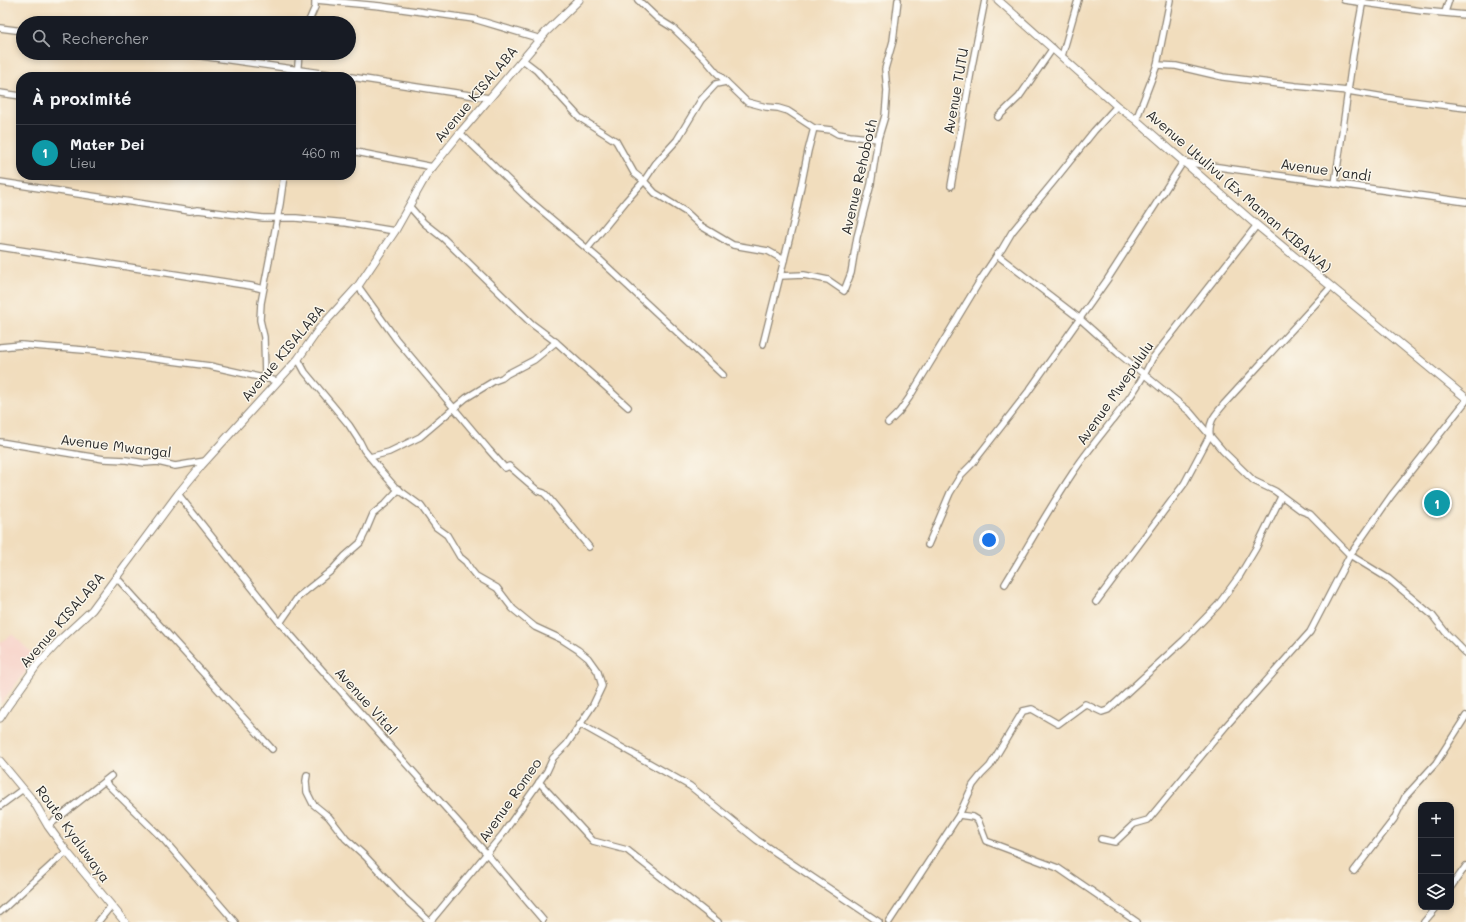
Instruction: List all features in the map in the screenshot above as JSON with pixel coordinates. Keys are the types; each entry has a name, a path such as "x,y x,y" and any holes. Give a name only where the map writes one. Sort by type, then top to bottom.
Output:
{"street":[{"path":"311,16 316,0 380,6 474,19 541,39"},
{"name":"Avenue KISALABA","path":"0,718 37,665 63,637 92,610 178,494 298,359 319,329 358,286 395,231 433,167 460,132 541,39 579,0"},
{"path":"638,0 657,18 673,28 747,102 788,111 814,128 831,130 838,134 878,139"},
{"name":"Avenue Rehoboth","path":"780,276 804,275 828,280 844,291 851,273 857,237 871,184 878,139 887,106 885,69 893,40 898,0"},
{"name":"Avenue TUTU","path":"951,186 984,0"},
{"name":"Avenue Utulivu (Ex Maman KIBAWA)","path":"998,0 1117,106 1136,120 1331,287 1466,398"},
{"path":"1062,56 1078,0"},
{"path":"1136,120 1157,65 1170,0"},
{"path":"1344,0 1422,11 1466,15"},
{"path":"1445,12 1449,0"},
{"path":"1335,184 1362,2"},
{"path":"0,28 16,30"},
{"path":"998,117 1019,97 1053,48"},
{"path":"231,60 317,72"},
{"path":"297,69 298,60"},
{"path":"523,60 536,70 580,118 616,141 634,173 655,193 686,212 701,226 733,245 768,251 784,260"},
{"path":"1157,65 1176,66 1223,76 1296,86 1348,91 1402,100 1466,108"},
{"path":"356,78 489,98"},
{"path":"587,249 676,140 706,95 716,84 726,82"},
{"path":"0,94 16,96"},
{"path":"888,424 909,398 981,279 1012,232 1094,131 1117,106"},
{"path":"763,344 795,216 808,150 814,128"},
{"path":"460,132 528,199 587,249 723,375"},
{"path":"356,152 433,167"},
{"path":"928,545 950,493 961,475 972,464 1028,392 1107,280 1184,162"},
{"name":"Avenue Yandi","path":"1184,162 1466,202"},
{"path":"265,378 264,337 260,320 261,303 278,218 283,180"},
{"path":"0,182 190,211 198,210 225,214 346,223 395,231"},
{"path":"410,207 532,324 556,342 628,407"},
{"name":"Avenue Mwepululu","path":"1005,584 1072,473 1116,416 1145,375 1152,359 1257,225"},
{"path":"0,247 252,286 264,290"},
{"path":"997,255 1079,318 1118,354 1190,412 1235,464 1254,481 1275,491 1302,511 1310,514 1350,555 1389,579 1432,615 1447,634 1466,653"},
{"path":"358,286 396,339 505,468 509,466 538,491 544,493 589,547"},
{"path":"1096,602 1184,484 1210,435 1210,422 1224,404 1331,287"},
{"path":"370,457 389,452 420,437 474,392 534,360 556,342"},
{"path":"0,347 22,345 96,352 210,366 277,381"},
{"path":"280,623 298,597 332,570 360,543 366,533 373,514 399,490 388,480 364,450 349,426 305,372 298,359"},
{"path":"1101,839 1115,842 1134,824 1148,820 1226,726 1310,632 1350,555 1390,496 1466,401"},
{"name":"Avenue Mwangal","path":"0,442 104,459 145,463 158,462 176,466 205,462"},
{"name":"Avenue Romeo","path":"399,490 421,506 436,527 447,535 460,557 476,576 497,588 513,609 535,627 561,639 588,658 598,672 602,686 594,705 567,744 553,758 547,771 502,835 430,922"},
{"name":"Avenue Vital","path":"178,494 280,623 543,920"},
{"path":"889,922 959,815 973,785 990,766 1023,711 1032,709 1058,724 1085,704 1102,712 1108,710 1184,640 1218,604 1240,575 1256,548 1281,496"},
{"path":"116,577 272,749"},
{"path":"1354,871 1394,819 1405,797 1436,763 1466,716"},
{"path":"580,724 690,786 757,840 878,922"},
{"name":"Route Kyaluwaya","path":"0,761 34,802 48,826 67,852 125,922"},
{"path":"307,775 306,792 313,804 329,817 346,839 365,856 405,899 430,922"},
{"path":"48,826 111,776"},
{"path":"105,782 164,840 235,922"},
{"path":"539,782 593,841 627,850 718,922"},
{"path":"0,806 23,789"},
{"path":"959,815 973,817 978,820 986,841 1058,868 1137,922"},
{"path":"0,912 67,852"},
{"path":"1454,883 1466,866"},
{"path":"98,922 111,906"},
{"path":"1424,922 1434,910"}],"shaded area":[{"path":"12,634 37,658 0,704 0,643"}],"place":[{"name":"Mater Dei","path":"1437,503"}]}
